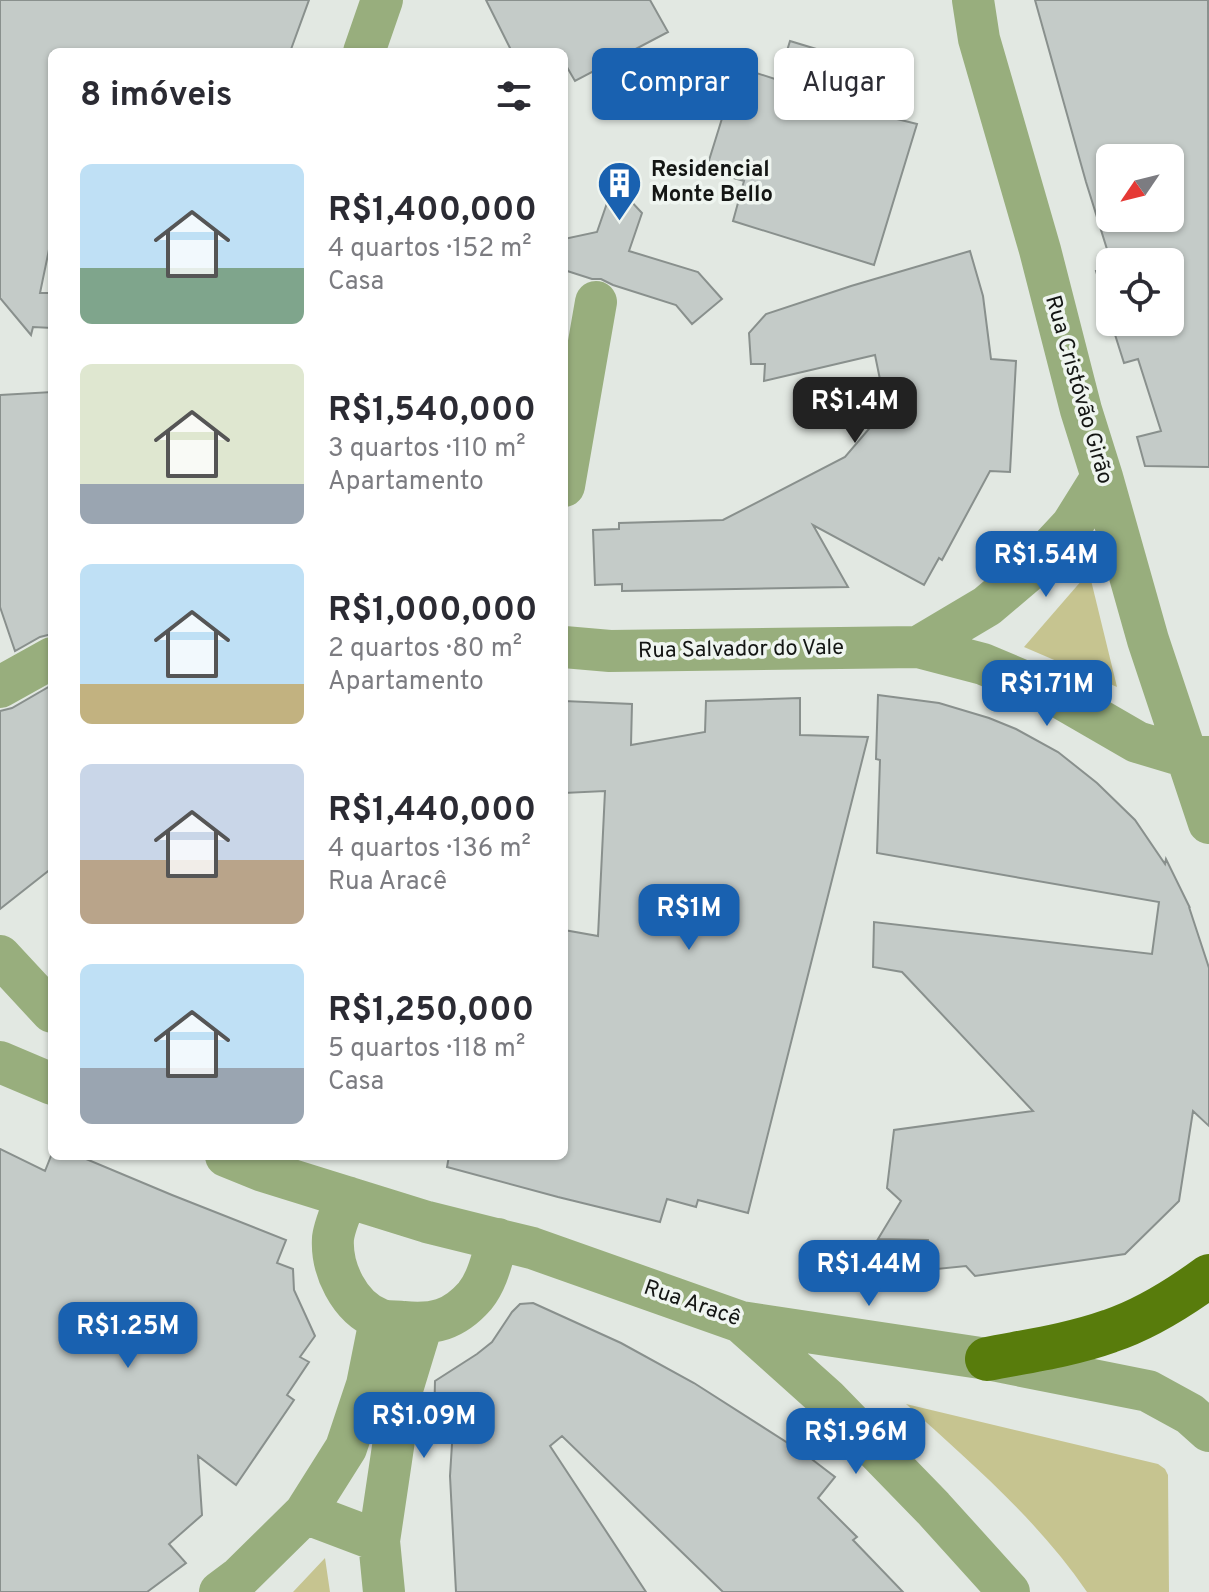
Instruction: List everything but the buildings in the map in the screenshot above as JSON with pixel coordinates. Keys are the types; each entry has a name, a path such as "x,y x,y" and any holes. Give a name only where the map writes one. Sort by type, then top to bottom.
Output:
{"main road":[{"path":"987,1359 1112,1331 1174,1301 1209,1276"}],"street":[{"path":"365,48 382,0"},
{"name":"Rua Cristóvão Girão","path":"973,0 979,39 1040,250 1081,410 1148,640 1198,757 1209,823"},
{"path":"568,463 596,302"},
{"name":"Rua Salvador do Vale","path":"918,647 987,606 1033,567 1072,525 1102,477"},
{"name":"Rua Salvador do Vale","path":"568,647 610,651 918,647 983,664 1054,694 1137,742 1198,757"},
{"path":"0,687 48,660"},
{"path":"0,956 48,1008"},
{"path":"0,1062 48,1082"},
{"name":"Rua Aracê","path":"236,1160 427,1222 532,1248 741,1322 987,1359 1148,1391 1190,1414 1209,1431"},
{"path":"347,1197 333,1236 334,1254 347,1293 361,1308 380,1320 422,1324 448,1318 463,1308 484,1282 498,1239"},
{"path":"220,1592 240,1577 305,1513 346,1448 367,1385 380,1320"},
{"path":"741,1322 827,1399 1009,1592"},
{"path":"384,1592 379,1541 401,1393 422,1324"},
{"path":"305,1513 379,1541"}],"shaded area":[{"path":"1089,572 1117,687 1024,647"},
{"path":"906,1404 1158,1464 1165,1469 1168,1475 1169,1592 1087,1592 1025,1516"},
{"path":"325,1558 330,1592 293,1592"}],"place":[{"name":"Residencial Monte Bello","path":"620,222"}]}
